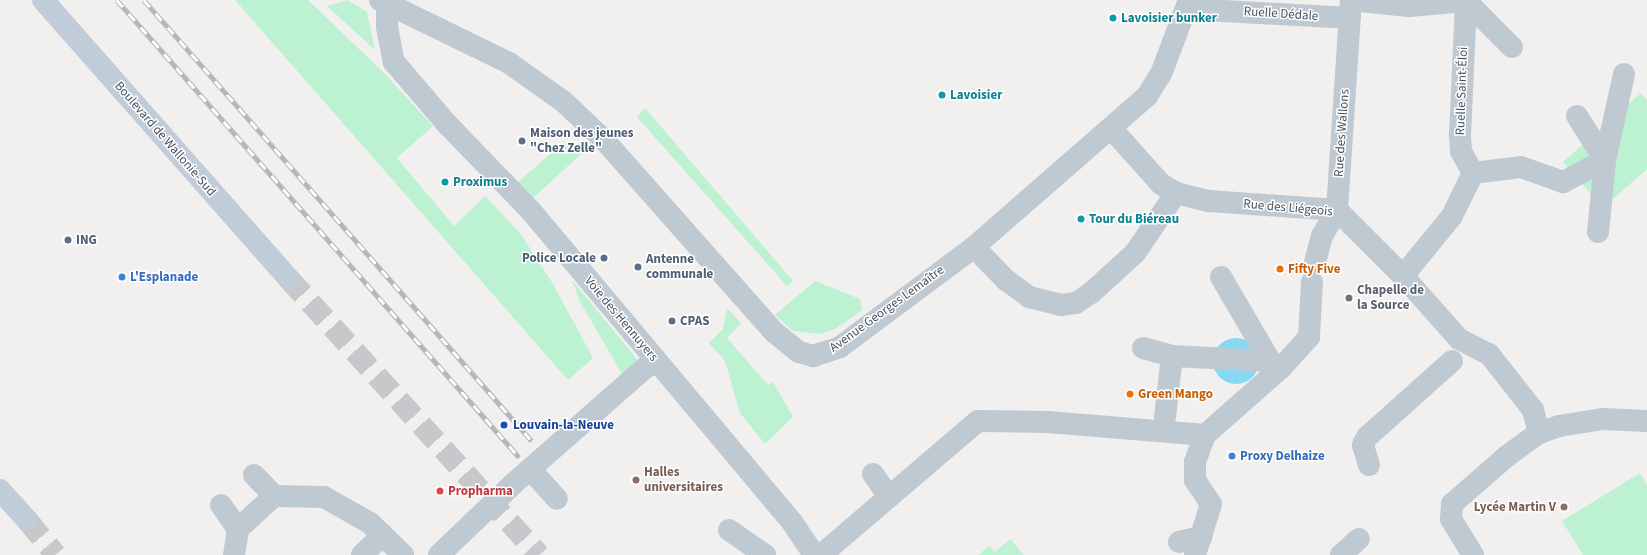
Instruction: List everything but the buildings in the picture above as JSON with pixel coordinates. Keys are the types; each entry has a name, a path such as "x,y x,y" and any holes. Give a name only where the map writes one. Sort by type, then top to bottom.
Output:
{"main road":[{"name":"Boulevard de Wallonie-Sud","path":"43,0 288,278"},
{"path":"0,490 27,520"}],"street":[{"path":"1351,6 1409,6 1468,1 1512,47"},
{"name":"Ruelle Saint-Éloi","path":"1468,1 1460,135 1461,151 1473,173"},
{"name":"Avenue Georges Lemaître","path":"384,2 520,72 564,102 605,141 774,332 799,352 820,356 840,347 974,247 1147,96 1189,4"},
{"name":"Voie des Hennuyers","path":"384,2 394,62 447,124 531,211 792,522 814,555"},
{"name":"Ruelle Dédale","path":"1189,4 1351,6"},
{"name":"Rue des Wallons","path":"1204,435 1249,407 1275,365 1309,337 1314,272 1322,236 1337,210 1351,6"},
{"path":"1598,232 1605,160 1624,74"},
{"path":"1577,116 1605,160"},
{"name":"Rue des Liégeois","path":"1111,128 1161,184 1176,193 1209,201 1337,210 1404,276 1459,339 1489,354 1532,410 1539,433"},
{"path":"1404,276 1452,216 1473,173 1521,166 1563,182 1605,160"},
{"path":"974,247 1006,280 1029,297 1061,305 1076,303 1135,253 1176,193"},
{"path":"1221,277 1275,365"},
{"path":"1143,348 1172,356 1275,365"},
{"path":"1150,444 1168,425 1172,356"},
{"path":"1369,465 1363,445 1367,437 1452,361"},
{"path":"439,555 530,469 645,368 657,362"},
{"path":"1473,555 1451,519 1452,504 1539,433 1559,426 1603,419 1647,421"},
{"path":"821,555 889,497 982,426 1048,422 1168,425 1204,435 1195,462 1195,480 1211,504 1192,545"},
{"path":"530,469 557,498"},
{"path":"254,474 274,496"},
{"path":"873,474 889,497"},
{"path":"234,555 238,529 274,496 324,496 370,523 383,535 408,553"},
{"path":"221,505 238,529"},
{"path":"729,530 765,555"},
{"path":"362,555 383,535"},
{"path":"1341,555 1359,539"}],"green space":[{"path":"235,0 308,0 382,71 433,126 397,158 454,226 485,196 520,233 553,284 593,358 568,380"},
{"path":"348,0 367,12 375,50 327,6"},
{"path":"1641,93 1647,100 1647,169 1603,208 1563,162"},
{"path":"645,108 793,281 787,286 637,117"},
{"path":"564,142 581,154 531,200 517,183"},
{"path":"572,280 640,363 624,377 580,302"},
{"path":"815,281 860,299 862,310 837,328 821,334 793,331 775,315"},
{"path":"727,308 741,323 727,338 768,385 773,382 793,417 765,444 740,413 725,361 709,343 723,329"},
{"path":"1640,473 1647,485 1647,555 1583,555 1562,521"},
{"path":"1010,539 1024,555 978,555 989,546 995,552"}],"water":[{"path":"1236,338 1249,342 1255,348 1259,361 1255,374 1249,380 1236,384 1223,380 1217,374 1213,361 1217,348 1223,342"}],"tunnel":[{"path":"288,278 539,555"},
{"path":"27,520 56,555"}],"railway":[{"path":"117,0 519,457"},
{"path":"144,0 532,441"}],"place":[{"name":"Lavoisier bunker","path":"1113,18"},
{"name":"Lavoisier","path":"942,95"},
{"name":"Maison des jeunes \"Chez Zelle\"","path":"522,141"},
{"name":"Proximus","path":"445,182"},
{"name":"Tour du Biéreau","path":"1081,219"},
{"name":"ING","path":"68,240"},
{"name":"Police Locale","path":"604,258"},
{"name":"Antenne communale","path":"638,267"},
{"name":"Fifty Five","path":"1280,269"},
{"name":"L'Esplanade","path":"122,277"},
{"name":"Chapelle de la Source","path":"1349,298"},
{"name":"CPAS","path":"672,321"},
{"name":"Green Mango","path":"1130,394"},
{"name":"Louvain-la-Neuve","path":"504,425"},
{"name":"Proxy Delhaize","path":"1232,456"},
{"name":"Halles universitaires","path":"636,480"},
{"name":"Propharma","path":"440,491"},
{"name":"Lycée Martin V","path":"1564,507"}]}
